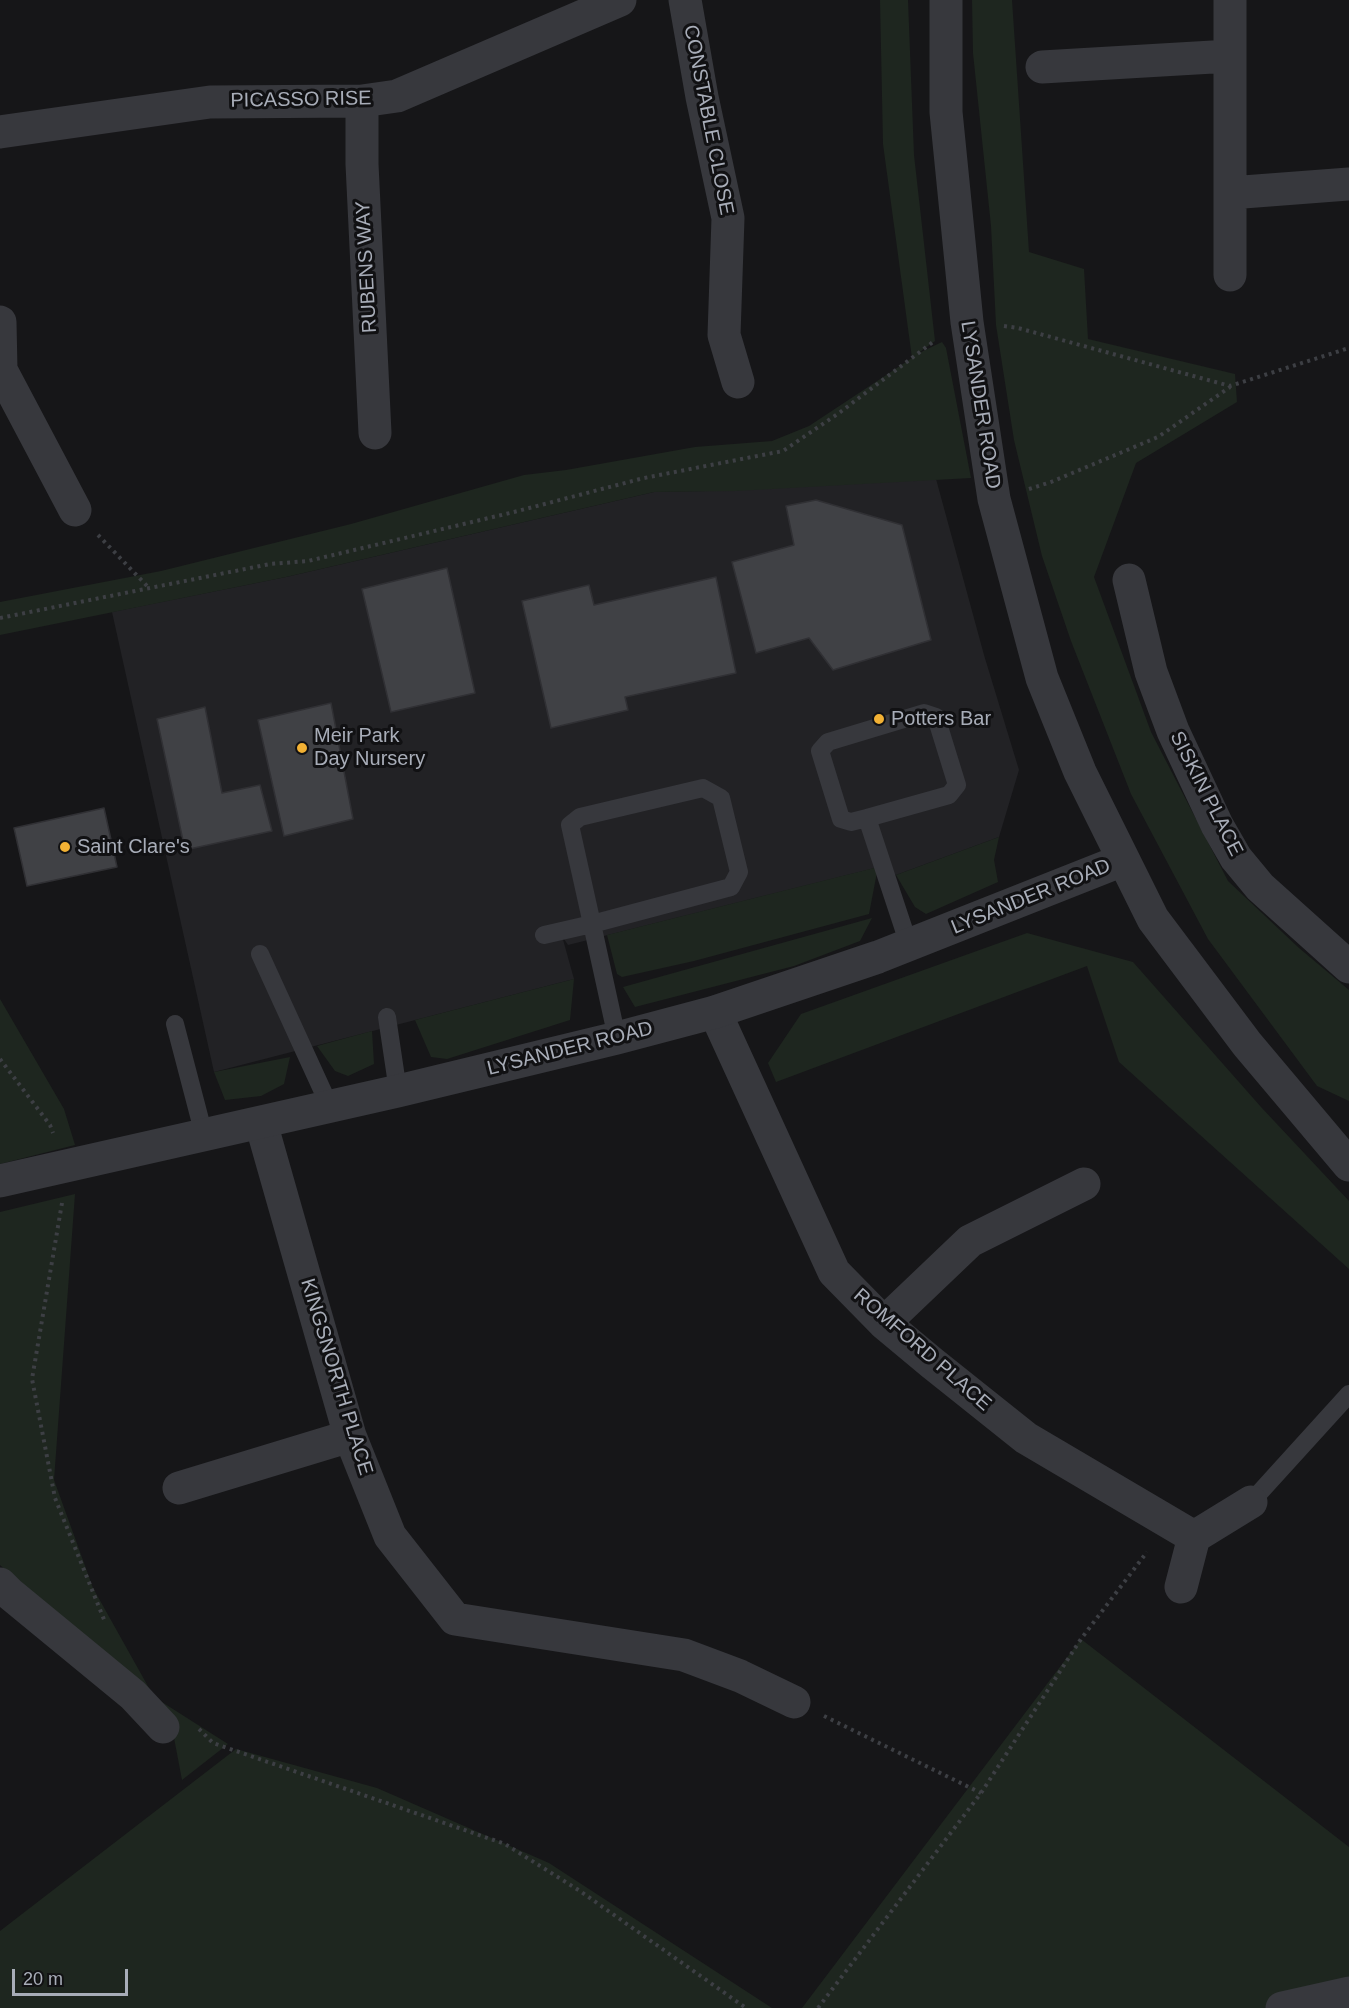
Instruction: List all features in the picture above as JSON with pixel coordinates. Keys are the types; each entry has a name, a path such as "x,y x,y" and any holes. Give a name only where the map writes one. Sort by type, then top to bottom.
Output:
{"street":[{"name":"PICASSO RISE","path":"0,132 210,102 362,101 398,96 620,0"},
{"name":"CONSTABLE CLOSE","path":"685,0 702,97 728,218 724,335 738,382"},
{"name":"LYSANDER ROAD","path":"946,0 946,111 967,322 994,499 1042,678 1080,772 1153,919 1247,1044 1348,1162"},
{"path":"1230,0 1230,275"},
{"path":"1042,68 1230,56"},
{"name":"RUBENS WAY","path":"362,101 362,164 375,433"},
{"path":"1230,193 1349,184"},
{"path":"0,322 1,370 75,510"},
{"name":"SISKIN PLACE","path":"1129,580 1151,672 1173,731 1217,825 1236,858 1260,887 1349,968"},
{"name":"LYSANDER ROAD","path":"0,1181 398,1091 716,1012 878,957 1124,860"},
{"name":"ROMFORD PLACE","path":"716,1012 834,1272 884,1323 1026,1438 1182,1530"},
{"name":"KINGSNORTH PLACE","path":"261,1123 350,1436 390,1536 455,1619 684,1655 740,1676 794,1702"},
{"path":"884,1323 970,1241 1084,1184"},
{"path":"179,1488 350,1436"},
{"path":"1181,1587 1182,1530 1251,1502"},
{"path":"0,1584 133,1695 178,1724"},
{"path":"1282,2008 1349,1993"}],"lane":[{"path":"924,713 936,717 957,785 949,795 867,818 850,822 841,819 820,751 828,742 924,713"},
{"path":"544,935 592,924 731,887 739,872 721,798 703,788 580,817 570,825 592,924 617,1038"},
{"path":"867,818 909,945"},
{"path":"260,954 330,1107"},
{"path":"387,1017 398,1091"},
{"path":"175,1024 204,1135"},
{"path":"1251,1502 1349,1394"}],"path":[{"path":"0,618 270,564 308,561 514,512 644,478 783,451 839,413 934,341 967,322 1018,328 1230,386"},
{"path":"994,499 1051,482 1158,437 1230,386 1349,348"},
{"path":"75,510 150,588"},
{"path":"0,1059 50,1125 67,1166 32,1379 55,1498 104,1621 111,1630"},
{"path":"818,2008 981,1793 1081,1639 1182,1530"},
{"path":"794,1702 981,1793"},
{"path":"178,1724 213,1743 505,1844 580,1891 746,2008"}],"shaded area":[{"path":"880,0 908,0 914,155 935,341 917,354 942,342 946,348 971,478 736,491 654,492 286,577 0,635 0,602 161,571 351,524 524,475 566,470 695,447 772,441 809,426 912,358 883,144"},
{"path":"972,0 1012,0 1029,252 1084,269 1088,339 1235,374 1237,402 1136,463 1094,577 1151,732 1228,881 1299,948 1349,990 1349,1101 1317,1086 1208,939 1131,794 1071,641 1042,556 1014,440 996,325 991,226 973,53"},
{"path":"936,479 984,655 1019,770 999,837 896,875 883,866 568,945 562,936 574,979 214,1072 112,612 286,577 654,492"},
{"path":"999,837 994,860 998,882 926,914 915,907 896,875"},
{"path":"878,867 869,914 694,961 622,977 617,974 607,935"},
{"path":"872,918 860,941 794,966 635,1007 623,987"},
{"path":"1027,933 1133,962 1261,1107 1349,1201 1349,1269 1119,1062 1087,966 776,1082 768,1063 801,1014"},
{"path":"574,979 570,1020 447,1059 431,1057 415,1020"},
{"path":"0,999 64,1109 75,1145 0,1164"},
{"path":"372,1031 374,1064 348,1076 335,1071 317,1046"},
{"path":"290,1057 284,1084 261,1096 225,1100 214,1072"},
{"path":"75,1194 54,1480 93,1588 154,1697 228,1744 182,1780 171,1722 0,1565 0,1212"},
{"path":"1081,1639 1349,1847 1349,2008 802,2008"},
{"path":"236,1749 377,1788 549,1863 772,2008 0,2008 0,1931"}],"building":[{"path":"816,500 902,525 931,640 833,670 809,638 756,653 732,562 794,545 786,506"},
{"path":"447,568 475,693 391,712 362,589"},
{"path":"716,577 736,673 625,697 628,710 551,728 522,601 589,585 594,605"},
{"name":"Meir Park Day Nursery","path":"331,703 353,819 284,836 258,720"},
{"path":"205,707 222,793 260,785 272,831 185,850 157,719"},
{"name":"Saint Clare's","path":"104,808 117,867 27,886 14,828"}],"place":[{"name":"Potters Bar","path":"879,719"},
{"name":"Meir Park Day Nursery","path":"302,748"},
{"name":"Saint Clare's","path":"65,847"}]}
